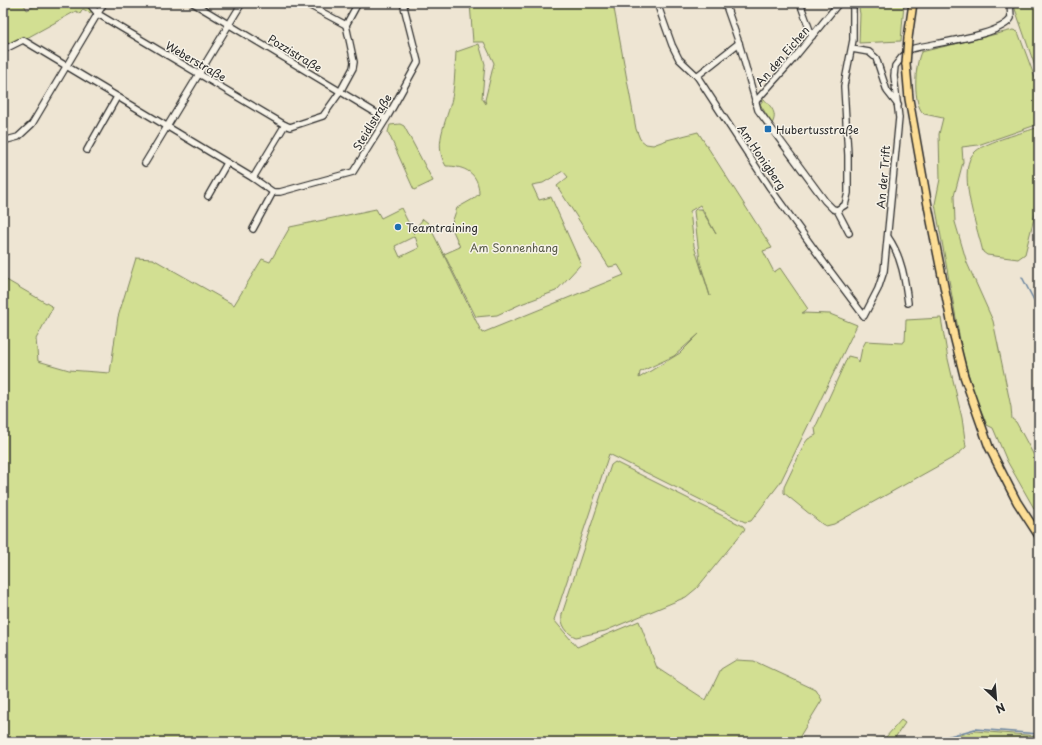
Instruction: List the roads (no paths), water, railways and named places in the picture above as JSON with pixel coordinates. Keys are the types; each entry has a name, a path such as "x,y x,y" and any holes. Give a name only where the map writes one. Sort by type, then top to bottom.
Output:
{"main road":[{"path":"913,3 906,64 909,99 928,206 954,336 964,376 989,447 1014,495 1039,536"}],"street":[{"name":"Weberstraße","path":"88,3 98,14 285,125"},
{"path":"3,141 18,137 28,129 104,3"},
{"name":"Pozzistraße","path":"193,3 386,119"},
{"path":"145,163 166,126 242,3"},
{"path":"305,3 346,25"},
{"path":"253,178 285,125 290,127 323,116 340,92 354,62 346,25 358,3"},
{"name":"Steidlstraße","path":"273,192 280,192 353,172 386,119 418,62 403,3"},
{"name":"Am Honigberg","path":"657,3 675,53 682,63 697,76 770,188 824,264 864,316"},
{"path":"725,3 739,43 758,110 825,201 833,209 837,210 849,233"},
{"path":"800,3 812,36"},
{"name":"An den Eichen","path":"755,102 839,3"},
{"path":"837,210 844,205 848,194 848,155 844,86 852,49 853,3"},
{"name":"An der Trift","path":"864,316 878,289 884,271 899,118 894,76 895,66 911,49 987,32 1003,26 1011,18 1010,3"},
{"path":"3,50 23,40 117,98 253,178 273,192 253,229"},
{"path":"697,76 739,43"},
{"path":"852,49 869,52 876,58 887,91 898,105"},
{"path":"87,150 117,98"},
{"path":"208,196 227,163"},
{"path":"888,237 894,246 901,263 908,303"}],"waterway":[{"path":"1022,277 1039,310"},
{"path":"928,742 975,729 1039,734"}],"place":[{"name":"Hubertusstraße","path":"768,129"},
{"name":"Teamtraining","path":"398,227"}],"park label":[{"name":"Am Sonnenhang","path":"514,247"}]}
